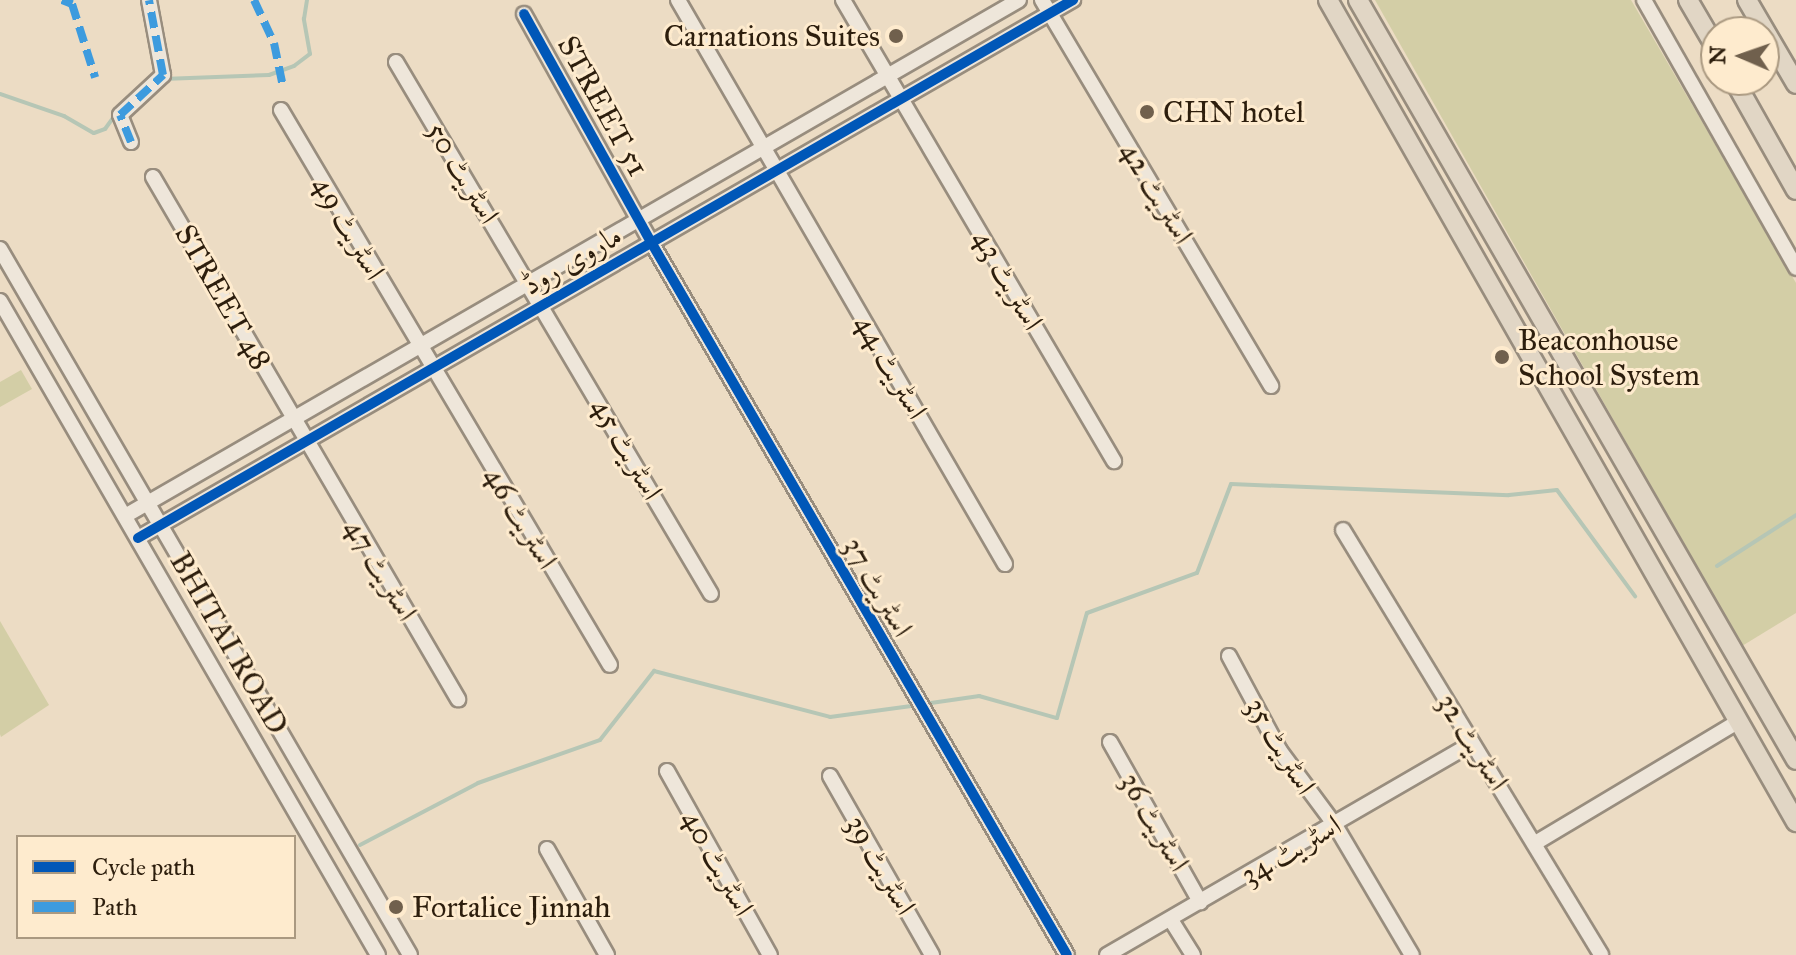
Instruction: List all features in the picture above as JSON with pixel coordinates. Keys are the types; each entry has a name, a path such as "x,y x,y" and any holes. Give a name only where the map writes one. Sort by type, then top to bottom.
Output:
{"main road":[{"path":"1328,0 1796,822"},
{"path":"1358,0 1796,760"},
{"path":"1688,0 1700,21"},
{"path":"1747,0 1796,84"},
{"path":"1743,96 1796,190"}],"street":[{"path":"131,142 120,115 163,75 149,0"},
{"name":"اسٹریٹ 44","path":"678,0 1005,564"},
{"name":"اسٹریٹ 43","path":"843,0 1114,461"},
{"name":"ماروی روڈ","path":"125,516 417,345 639,221 763,144 1019,0"},
{"name":"ماروی روڈ","path":"138,538 902,99 1046,7 1073,0"},
{"path":"1644,0 1796,268"},
{"name":"اسٹریٹ 42","path":"1046,7 1271,386"},
{"name":"STREET 51","path":"524,14 651,242"},
{"name":"اسٹریٹ 50","path":"396,62 543,305"},
{"name":"اسٹریٹ 49","path":"281,110 433,371"},
{"name":"STREET 48","path":"153,177 304,441"},
{"name":"اسٹریٹ 37","path":"651,242 1067,955"},
{"name":"BHITAI ROAD","path":"0,249 410,955"},
{"name":"BHITAI ROAD","path":"0,301 376,952"},
{"name":"اسٹریٹ 45","path":"543,305 711,594"},
{"name":"اسٹریٹ 46","path":"433,371 610,665"},
{"name":"اسٹریٹ 47","path":"304,441 458,699"},
{"name":"اسٹریٹ 32","path":"1343,530 1472,743 1537,842 1601,955"},
{"name":"اسٹریٹ 35","path":"1229,656 1280,751 1335,825 1412,955"},
{"path":"1537,842 1739,721"},
{"name":"اسٹریٹ 36","path":"1110,742 1200,902"},
{"name":"اسٹریٹ 34","path":"1107,955 1472,743"},
{"name":"اسٹریٹ 40","path":"667,771 770,955"},
{"name":"اسٹریٹ 39","path":"830,776 932,955"},
{"path":"547,849 607,955"},
{"path":"1171,920 1193,955"},
{"path":"376,952 399,935"}],"shaded area":[{"path":"1375,0 1631,0 1796,283 1796,613 1742,646"},
{"path":"21,370 32,389 0,407 0,382"},
{"path":"0,621 49,705 1,737 0,734"}],"waterway":[{"path":"163,79 269,75 294,66 310,54 304,19 307,0"},
{"path":"0,94 64,116 94,133 105,129 125,101"},
{"path":"924,704 979,696 1057,718 1087,613 1197,573 1231,484 1509,495 1557,490 1635,596"},
{"path":"1717,566 1796,515"},
{"path":"360,845 478,783 600,740 654,671 830,717 911,706"}],"marked path":[{"path":"62,0 72,4 95,77"},
{"path":"131,142 120,115 163,75 149,0"},
{"path":"254,0 274,43 283,87"}],"cycle path":[{"path":"138,538 1073,0"},
{"path":"524,14 651,242 1067,955"}],"place":[{"name":"Carnations Suites","path":"896,36"},
{"name":"CHN hotel","path":"1147,112"},
{"name":"Beaconhouse School System","path":"1502,357"},
{"name":"Fortalice Jinnah","path":"396,907"}]}
